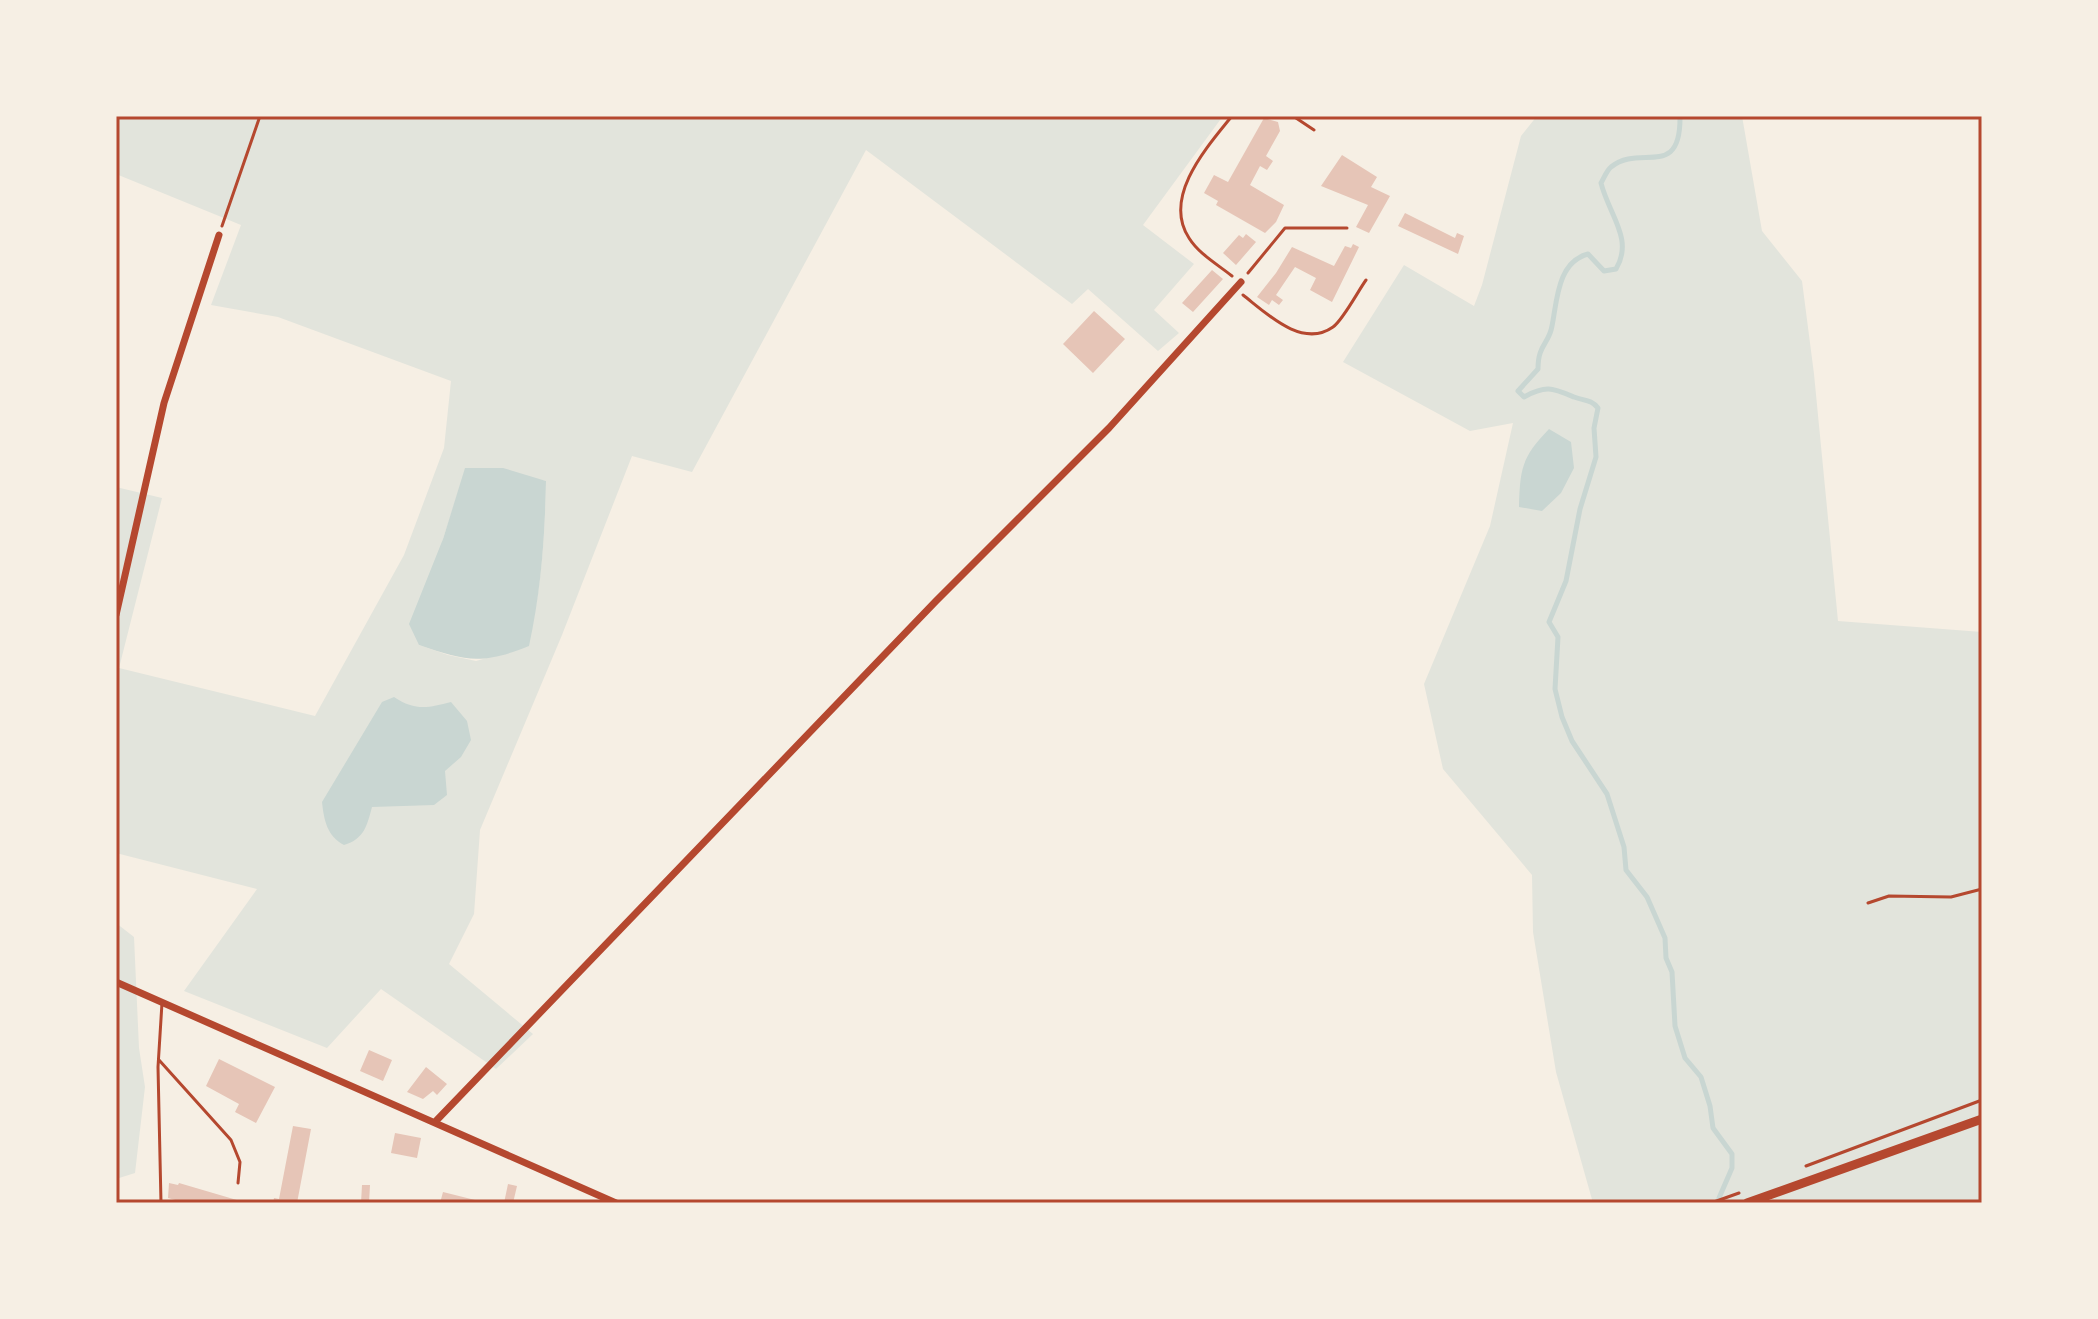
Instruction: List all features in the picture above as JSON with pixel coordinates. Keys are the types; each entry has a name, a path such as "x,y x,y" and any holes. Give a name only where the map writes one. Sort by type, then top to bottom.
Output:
{"street":[{"path":"116,615 164,403 219,235"},
{"path":"435,1122 936,601 1109,428 1238,285"},
{"path":"116,982 616,1203"},
{"path":"1747,1203 1982,1119"}],"lane":[{"path":"1868,903 1889,896 1951,897 1982,889"},
{"path":"161,1203 158,1058 162,1001"},
{"path":"158,1058 231,1140 240,1162 238,1183"}],"path":[{"path":"219,235 260,116"},
{"path":"1232,116 1209,144 1186,182 1180,212 1187,236 1291,330 1313,334 1334,327 1366,280"},
{"path":"1293,116 1314,130"},
{"path":"1238,285 1285,228 1347,228"},
{"path":"1799,1169 1982,1100"},
{"path":"1711,1203 1746,1190"}],"shaded area":[{"path":"116,116 1223,116 1143,225 1194,264 1154,310 1179,333 1158,351 1088,289 1072,304 866,150 692,472 632,456 562,635 480,830 474,914 449,964 533,1034 496,1069 381,989 327,1048 184,991 257,889 116,853 116,487 162,498 119,668 315,716 404,555 444,448 451,381 278,317 211,305 241,225 116,174","holes":["466,468 546,481 542,564 528,646 476,661 419,645 443,539"]},
{"path":"1537,116 1742,116 1762,231 1802,281 1838,621 1982,632 1982,1203 1593,1203 1556,1072 1533,932 1532,875 1443,769 1424,684 1490,526 1513,423 1470,431 1343,362 1404,265 1474,306 1521,136"},
{"path":"1549,429 1571,442 1574,468 1561,493 1542,511 1519,507 1524,464"},
{"path":"465,468 503,468 546,481 542,564 529,646 498,656 474,659 419,645 409,624 443,539"},
{"path":"394,697 409,705 422,707 451,702 467,721 471,740 461,757 445,771 447,795 434,805 372,807 360,835 344,845 327,827 322,802 382,702"},
{"path":"116,923 134,937 139,1048 145,1087 135,1173 116,1179"}],"building":[{"path":"1264,118 1278,122 1280,131 1266,156 1273,161 1267,170 1260,166 1250,185 1284,205 1276,222 1265,233 1216,205 1218,201 1204,193 1214,175 1228,182"},
{"path":"1342,155 1377,177 1371,187 1390,196 1369,233 1356,227 1368,205 1321,186"},
{"path":"1405,213 1455,238 1457,233 1464,236 1458,254 1398,226"},
{"path":"1246,234 1256,242 1236,265 1223,253 1239,235 1243,238"},
{"path":"1353,244 1359,247 1332,302 1310,290 1316,278 1295,267 1276,295 1283,300 1279,305 1272,300 1269,305 1257,297 1292,247 1334,266 1345,246 1351,248"},
{"path":"1212,270 1223,279 1193,312 1182,303"},
{"path":"1094,311 1125,339 1093,373 1063,344"},
{"path":"369,1050 392,1060 383,1081 360,1071"},
{"path":"219,1059 275,1087 256,1123 235,1112 239,1104 206,1086"},
{"path":"426,1067 447,1084 437,1095 433,1091 423,1099 407,1092"},
{"path":"293,1126 311,1129 297,1203 273,1203 274,1198 279,1199"},
{"path":"395,1133 421,1138 417,1158 391,1153"},
{"path":"169,1183 179,1183 247,1203 186,1203 168,1198"},
{"path":"508,1184 517,1186 513,1203 504,1203"},
{"path":"362,1185 370,1185 369,1203 361,1203"},
{"path":"443,1192 483,1202 483,1203 440,1203"}],"waterway":[{"path":"1680,116 1679,136 1674,148 1657,157 1622,161 1607,172 1601,183 1621,237 1621,258 1616,269 1604,271 1588,254 1570,265 1560,284 1551,332 1540,354 1538,369 1518,391 1524,397 1544,389 1554,390 1590,402 1598,408 1594,428 1596,457 1580,509 1566,581 1549,622 1558,637 1555,689 1572,741 1607,794 1624,847 1626,870 1647,897 1665,938 1666,958 1672,972 1675,1026 1685,1058 1701,1077 1713,1128 1732,1154 1732,1168 1719,1198"}]}
